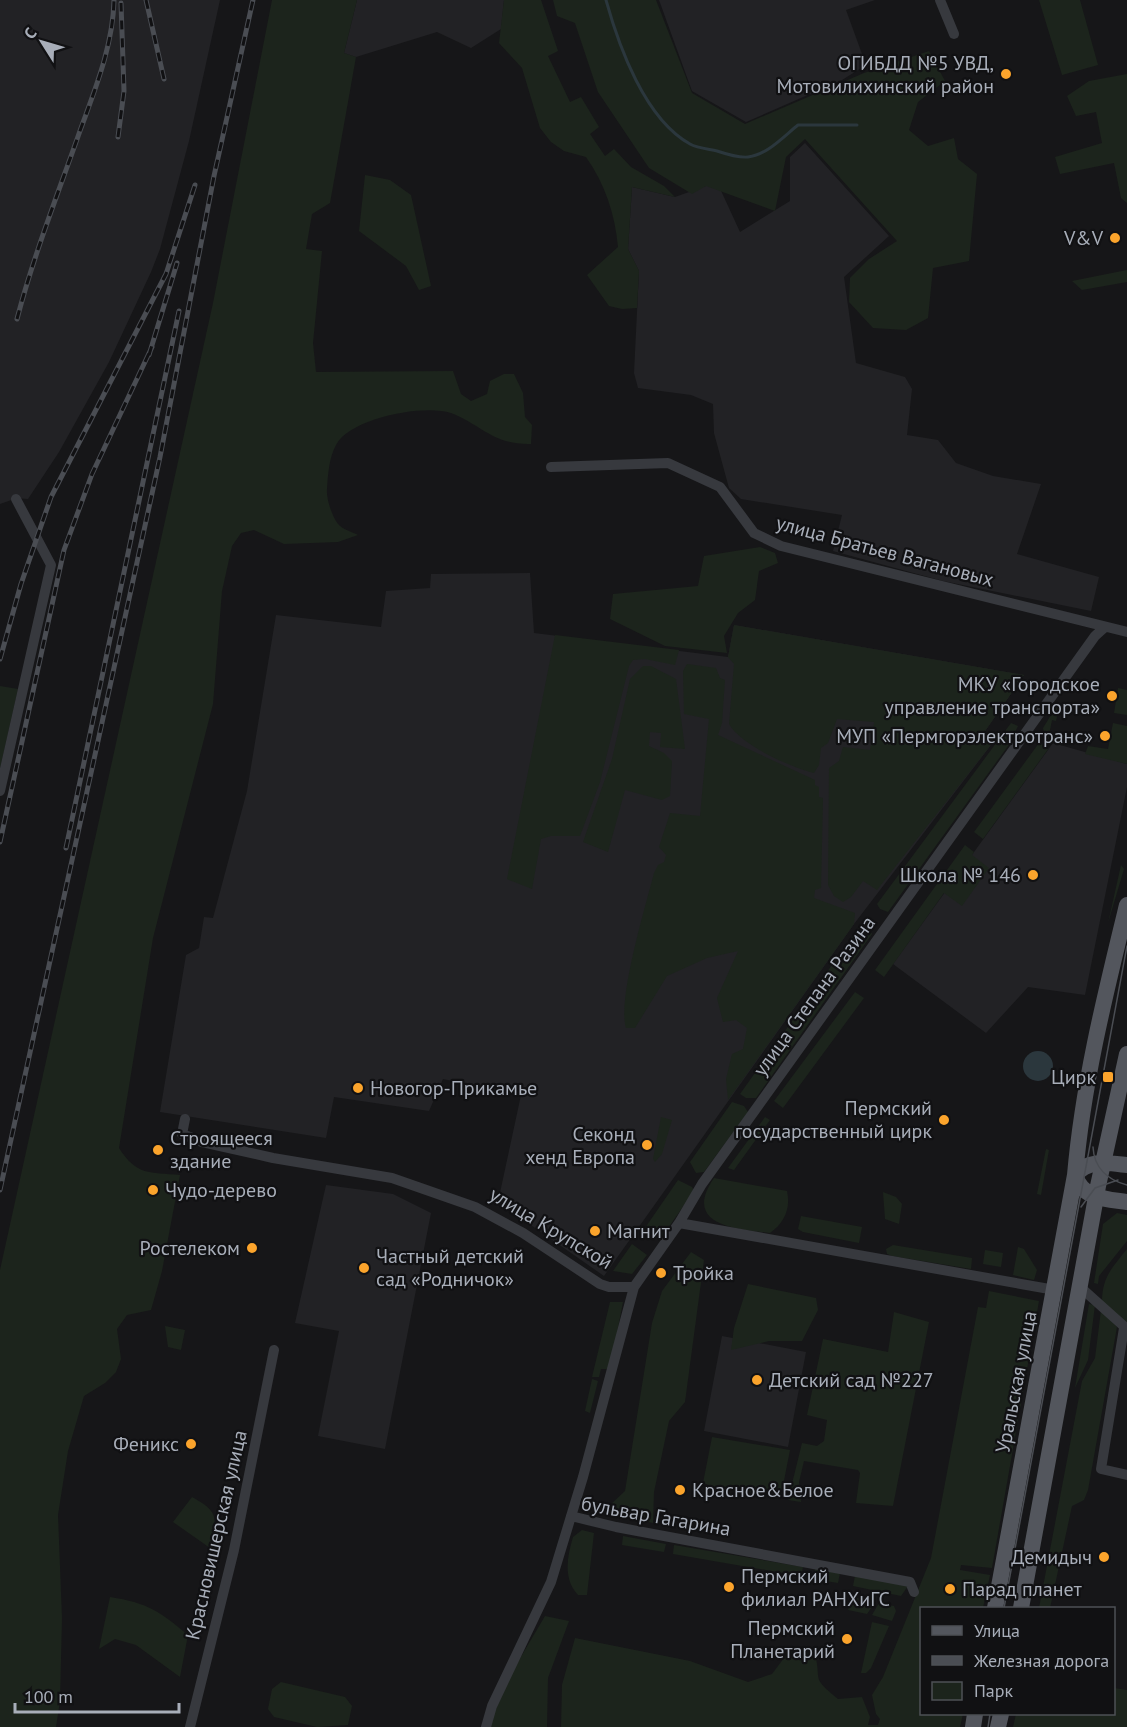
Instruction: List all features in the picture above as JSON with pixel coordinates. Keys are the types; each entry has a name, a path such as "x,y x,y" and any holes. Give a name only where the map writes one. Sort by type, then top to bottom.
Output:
{"main road":[{"name":"Уральская улица","path":"996,1603 1075,1175 1080,1119 1092,1052 1127,905"},
{"path":"1022,1605 1079,1286 1127,1054"},
{"path":"1127,1166 1103,1162 1087,1166 1075,1175 1080,1187 1096,1198 1127,1202"}],"street":[{"path":"940,0 954,34"},
{"name":"улица Братьев Вагановых","path":"550,467 668,463 720,487 754,533 781,546 1127,632"},
{"path":"0,791 51,565 16,499"},
{"name":"улица Степана Разина","path":"571,1516 634,1287 679,1224 702,1184 892,917 1095,636 1105,627"},
{"name":"улица Крупской","path":"185,1119 182,1134 202,1142 273,1158 392,1178 475,1207 523,1233 600,1284 609,1287 634,1287"},
{"path":"679,1224 1054,1290"},
{"path":"1079,1286 1126,1329 1101,1469 1127,1475"},
{"name":"Красновишерская улица","path":"190,1727 234,1550 274,1350"},
{"name":"бульвар Гагарина","path":"486,1727 492,1706 551,1582 571,1516 616,1527 910,1582 914,1592"}],"shaded area":[{"path":"0,0 220,0 189,141 160,249 151,272 109,362 59,452 28,499 17,498 0,504"},
{"path":"357,0 504,0 501,29 471,48 437,32 356,57 344,53"},
{"path":"659,0 875,0 846,10 866,65 842,80 746,122 692,91"},
{"path":"805,143 889,236 844,277 856,363 905,377 912,389 907,435 938,440 956,463 993,476 1041,484 1017,554 1099,577 1091,611 943,581 833,551 842,515 741,499 729,488 714,433 713,404 691,395 638,388 634,373 639,271 628,249 632,187 675,197 717,182 740,232 790,201 790,157"},
{"path":"530,573 534,633 728,657 734,625 1024,675 983,734 994,741 854,924 604,1276 498,1202 521,1095 443,1079 429,1111 334,1097 326,1138 160,1112 186,955 199,948 204,917 213,918 247,791 276,615 381,627 386,591 430,588 431,574"},
{"name":"Школа № 146","path":"1053,743 1127,764 1127,787 1085,995 1028,987 986,1033 893,964"},
{"path":"1038,1051 1049,1055 1053,1066 1049,1077 1038,1081 1027,1077 1023,1066 1027,1055"},
{"name":"Частный детский сад «Родничок»","path":"326,1185 393,1194 431,1213 385,1449 318,1436 339,1331 295,1323"},
{"name":"Детский сад №227","path":"722,1336 806,1352 788,1447 704,1431"}],"green space":[{"path":"272,0 357,0 344,53 356,57 330,203 312,214 306,249 322,251 313,343 316,372 453,371 461,394 471,401 487,394 490,381 504,374 514,374 523,393 525,417 532,425 531,444 497,438 462,418 439,411 406,412 371,421 356,427 336,445 328,472 327,498 334,517 340,526 358,535 338,542 284,544 254,530 241,533 232,546 222,591 213,704 153,938 119,1148 138,1168 152,1173 180,1175 162,1271 151,1310 127,1315 117,1329 121,1359 116,1372 105,1383 84,1396 68,1451 58,1515 62,1618 60,1701 56,1727 0,1727 0,1270 213,303"},
{"path":"504,0 541,0 558,51 548,56 570,102 581,97 599,127 590,134 605,156 614,149 631,167 664,186 675,197 632,187 628,249 639,271 637,308 622,309 609,306 587,275 618,247 612,211 599,178 586,157 564,151 551,142 540,128 522,68 499,43"},
{"path":"553,0 656,0 692,93 745,124 864,73 929,51 945,81 918,102 909,130 928,146 954,138 958,159 977,174 969,261 933,268 928,318 906,330 873,328 849,302 850,278 869,259 897,241 805,139 786,157 775,211 706,186 692,194 649,168 598,92 575,23 557,16"},
{"path":"1039,0 1080,0 1098,65 1062,75"},
{"path":"1127,74 1127,203 1121,198 1114,163 1060,174 1055,157 1102,143 1096,112 1076,116 1067,96 1089,81"},
{"path":"365,175 390,180 411,195 431,286 419,290 406,266 359,231"},
{"path":"1127,270 1127,282 1082,290 1072,281"},
{"path":"760,547 775,553 778,563 759,571 755,600 738,613 724,636 727,653 665,646 610,619 613,594 698,586 704,556"},
{"path":"734,625 1024,675 983,734 994,741 877,890 863,881 851,897 843,902 834,896 828,885 829,768 839,761 843,747 870,750 874,722 837,719 828,743 821,748 819,765 814,773 792,766 744,740 729,724 734,664 728,657"},
{"path":"555,635 679,650 675,665 645,659 633,660 629,666 600,782 580,836 551,836 541,839 532,889 507,879"},
{"path":"687,664 716,668 720,678 725,680 722,723 718,735 815,780 815,785 819,787 819,797 823,798 821,888 815,890 814,898 855,913 854,924 728,1100 726,1079 732,1054 743,1049 747,1028 736,1020 723,1022 717,998 738,951 707,958 667,976 635,1028 626,1028 624,1015 629,975 645,907 654,873 658,865 664,862 666,855 659,847 670,813 700,816 709,719 684,714 683,671"},
{"path":"643,666 651,666 676,679 685,749 660,747 661,733 650,732 649,746 664,753 672,761 670,796 662,800 625,790 608,852 583,842 612,759 630,679"},
{"path":"0,686 18,689 0,769"},
{"path":"1118,688 1127,690 1127,715 1114,713"},
{"path":"1056,707 1059,708 1056,721 1052,720 1049,735 1053,736 1052,744 1045,738 1043,728"},
{"path":"1011,723 1018,726 1008,746 888,912 880,909 877,904"},
{"path":"1113,723 1127,726 1127,764 1085,754 1088,746 1108,749"},
{"path":"1039,743 1049,748 983,839 974,832"},
{"path":"965,845 974,852 972,855 989,868 962,906 944,893 884,977 875,970"},
{"path":"1121,865 1124,869 1108,923"},
{"path":"864,920 872,934 756,1098 746,1098 740,1094"},
{"path":"855,992 864,998 783,1108 774,1101"},
{"path":"732,1102 744,1106 748,1112 704,1172 696,1173 690,1162"},
{"path":"661,1117 672,1120 662,1154 655,1162 653,1159"},
{"path":"765,1117 770,1120 734,1170 728,1168"},
{"path":"1046,1149 1049,1150 1041,1195 1037,1194"},
{"path":"714,1178 787,1191 788,1204 783,1220 770,1233 718,1222 709,1215 704,1206 706,1194"},
{"path":"678,1180 692,1187 694,1191 661,1238 645,1228"},
{"path":"883,1192 896,1197 902,1204 899,1224 885,1219"},
{"path":"1117,1213 1127,1215 1127,1241 1099,1276 1098,1284 1094,1283 1103,1224"},
{"path":"801,1216 862,1227 859,1243 803,1232 798,1229"},
{"path":"632,1244 647,1255 632,1274 613,1271"},
{"path":"893,1245 972,1258 971,1269 887,1254 886,1249"},
{"path":"1018,1247 1024,1249 1037,1270 1034,1280 1013,1275"},
{"path":"1127,1249 1127,1325 1102,1302 1102,1293 1112,1268"},
{"path":"985,1250 1003,1253 1001,1267 983,1264"},
{"path":"691,1252 704,1260 685,1402 669,1421 654,1492 653,1523 610,1513 595,1504 609,1506 625,1491 652,1323 662,1291"},
{"path":"748,1284 816,1298 818,1310 802,1341 769,1341 731,1350 734,1328"},
{"path":"989,1291 1039,1301 992,1568 961,1565 960,1570 990,1575 983,1607 920,1607 920,1715 963,1715 960,1727 561,1727 562,1685 575,1638 690,1661 748,1682 772,1674 790,1650 815,1654 820,1682 838,1699 862,1697 870,1717 868,1725 878,1725 880,1719 876,1714 872,1695 883,1677 931,1558 978,1307 986,1308"},
{"path":"610,1302 623,1302 610,1369 601,1369 599,1377 592,1377"},
{"path":"1089,1304 1095,1305 1088,1360 1075,1388"},
{"path":"1101,1310 1117,1327 1088,1490 1084,1500 1072,1506 1050,1607 1039,1607 1082,1381 1095,1358"},
{"path":"894,1312 929,1322 893,1506 856,1503 860,1473 858,1470 804,1461 799,1482 801,1502 788,1500 802,1443 817,1446 824,1441 827,1420 807,1415 823,1339 888,1352"},
{"path":"165,1326 185,1330 181,1350 168,1347"},
{"path":"592,1379 598,1381 590,1413 585,1411"},
{"path":"712,1437 790,1450 781,1496 718,1488 703,1483"},
{"path":"192,1497 208,1508 214,1517 210,1548 173,1522"},
{"path":"582,1530 594,1533 587,1595 578,1595 568,1575 569,1552 573,1537"},
{"path":"623,1536 666,1544 664,1552 622,1545"},
{"path":"674,1545 803,1567 801,1576 673,1554"},
{"path":"815,1569 840,1573 838,1583 813,1579"},
{"path":"855,1576 908,1586 901,1596 853,1586"},
{"path":"110,1597 144,1605 188,1635 180,1677 136,1645 115,1639 99,1649"},
{"path":"851,1597 876,1601 867,1614 848,1610"},
{"path":"879,1603 894,1606 896,1611 892,1621 872,1615"},
{"path":"545,1616 569,1621 548,1678 547,1727 487,1727 492,1706"},
{"path":"872,1622 889,1626 871,1668 866,1673 861,1673"},
{"path":"281,1682 345,1697 352,1706 348,1725 317,1727 274,1717 268,1709 272,1689"},
{"path":"1115,1688 1127,1690 1127,1727 1013,1727 1016,1715 1115,1715"}],"waterway":[{"path":"606,0 626,60 647,100 674,133 690,144 732,156 748,157 762,153 798,125 857,125"}],"tram line":[{"path":"1004,1607 1127,946"},
{"path":"1093,1147 1096,1161 1103,1172 1127,1185"},
{"path":"1081,1207 1095,1188 1118,1180"},
{"path":"988,1727 990,1715"}],"railway":[{"path":"17,319 39,247 103,66 111,33 114,0"},
{"path":"146,0 164,79"},
{"path":"0,1190 160,457 214,176 253,0"},
{"path":"118,137 124,91 121,3"},
{"path":"0,659 21,584 51,497 166,274 195,185"},
{"path":"149,355 177,263"},
{"path":"66,848 179,311"},
{"path":"0,842 64,550 92,474 152,347"}],"place":[{"name":"ОГИБДД №5 УВД, Мотовилихинский район","path":"1006,74"},
{"name":"V&V","path":"1115,238"},
{"name":"МКУ «Городское управление транспорта»","path":"1112,696"},
{"name":"МУП «Пермгорэлектротранс»","path":"1105,736"},
{"name":"Школа № 146","path":"1033,875"},
{"name":"Цирк","path":"1108,1077"},
{"name":"Новогор-Прикамье","path":"358,1088"},
{"name":"Пермский государственный цирк","path":"944,1120"},
{"name":"Секонд хенд Европа","path":"647,1145"},
{"name":"Строящееся здание","path":"158,1150"},
{"name":"Чудо-дерево","path":"153,1190"},
{"name":"Магнит","path":"595,1231"},
{"name":"Ростелеком","path":"252,1248"},
{"name":"Частный детский сад «Родничок»","path":"364,1268"},
{"name":"Тройка","path":"661,1273"},
{"name":"Детский сад №227","path":"757,1380"},
{"name":"Феникс","path":"191,1444"},
{"name":"Красное&Белое","path":"680,1490"},
{"name":"Демидыч","path":"1104,1557"},
{"name":"Пермский филиал РАНХиГС","path":"729,1587"},
{"name":"Парад планет","path":"950,1589"},
{"name":"Пермский Планетарий","path":"847,1639"}]}
